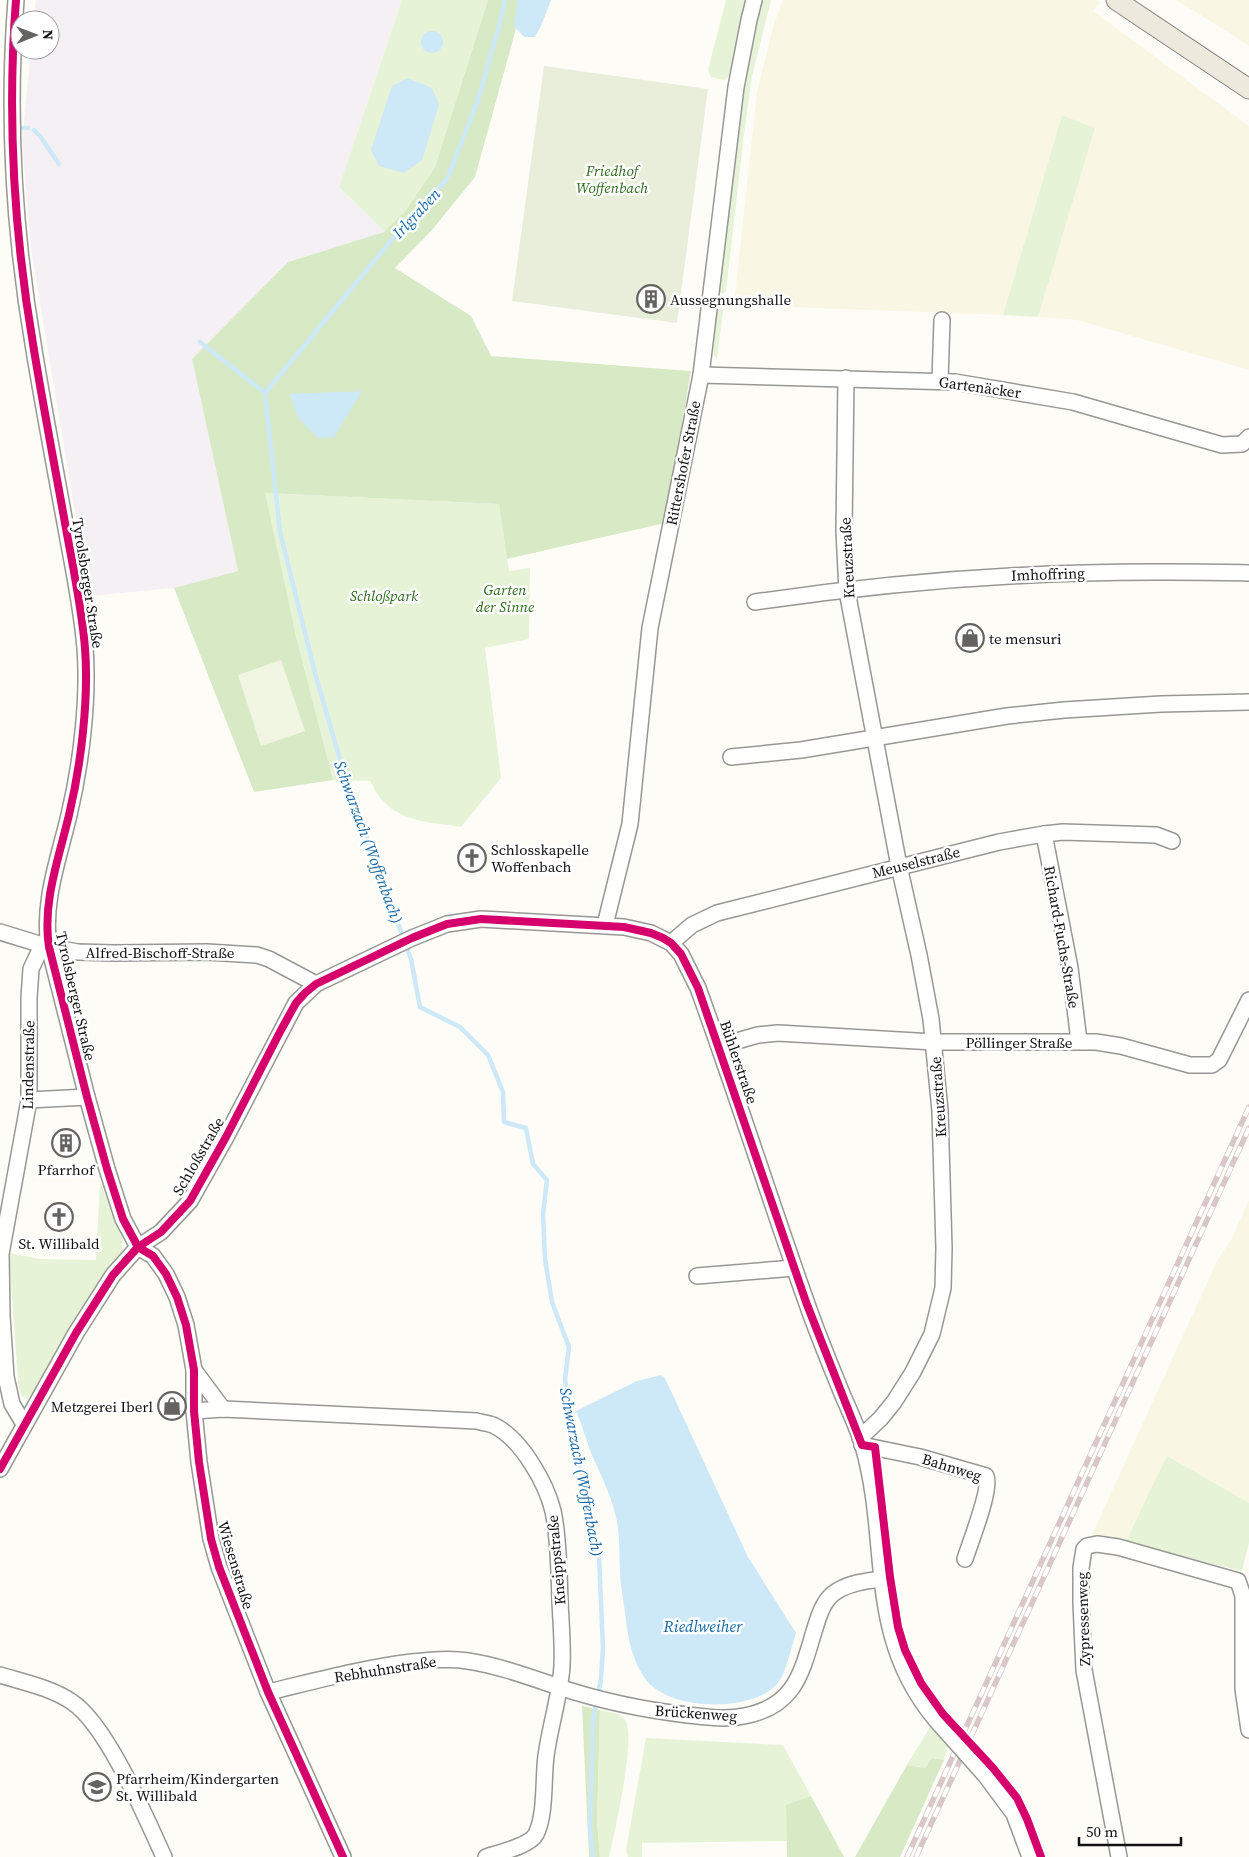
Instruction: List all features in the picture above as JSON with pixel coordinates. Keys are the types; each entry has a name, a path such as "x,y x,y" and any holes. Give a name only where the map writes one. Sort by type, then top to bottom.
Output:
{"main road":[{"path":"1116,0 1249,89"}],"street":[{"name":"Tyrolsberger Straße","path":"16,0 7,151 33,348 78,590 85,650 83,722 79,763 69,814 56,864 47,910 46,928 49,947 107,1170 122,1218 138,1247"},
{"name":"Rittershofer Straße","path":"605,925 629,829 650,628 701,375 736,87 754,0"},
{"path":"940,380 942,320"},
{"name":"Gartenäcker","path":"701,375 940,380 986,386 1073,402 1222,446 1242,444 1249,437"},
{"name":"Kreuzstraße","path":"846,378 844,531 847,591 899,866 920,955 934,1042 940,1111 945,1271 940,1306 932,1334 913,1372 886,1413 861,1442"},
{"name":"Imhoffring","path":"755,602 977,578 1062,573 1249,573"},
{"path":"731,757 801,750 1007,716 1064,710 1161,704 1249,702"},
{"name":"Meuselstraße","path":"671,943 692,925 716,913 999,842 1063,832 1156,835 1172,841"},
{"name":"Richard-Fuchs-Straße","path":"1044,834 1070,968 1079,1041"},
{"name":"Bühlerstraße","path":"405,941 447,924 481,918 605,925 639,930 657,935 671,943 681,954 692,974 719,1046 794,1268 861,1442 872,1482 880,1579 889,1627 900,1660 921,1700 936,1720 985,1775 1014,1814 1030,1857"},
{"name":"Alfred-Bischoff-Straße","path":"0,932 49,947 78,952 246,953 269,959 316,984"},
{"name":"Schloßstraße","path":"0,1468 94,1304 120,1265 138,1247 161,1232 190,1201 226,1137 296,1003 316,984 405,941"},
{"name":"Lindenstraße","path":"24,1424 12,1404 6,1377 1,1254 4,1204 22,1148 29,1100 29,998 31,969 38,954 49,947"},
{"name":"Pöllinger Straße","path":"719,1046 758,1035 778,1033 934,1042 1079,1041 1121,1046 1190,1065 1212,1065 1219,1060 1226,1048 1249,1000"},
{"path":"29,1100 87,1097"},
{"name":"Wiesenstraße","path":"138,1247 153,1256 160,1264 172,1284 186,1326 194,1370 194,1412 199,1462 211,1539 242,1629 268,1692 343,1857"},
{"path":"697,1276 794,1268"},
{"path":"194,1370 223,1409"},
{"name":"Kneippstraße","path":"194,1412 223,1409 477,1422 494,1425 510,1436 536,1471 547,1493 553,1512 559,1573 562,1665 547,1749 541,1820 536,1836 529,1842 486,1857"},
{"name":"Bahnweg","path":"861,1442 986,1476 988,1480 985,1497 965,1559"},
{"name":"Zypressenweg","path":"1119,1857 1084,1670 1081,1603 1084,1549 1092,1544 1106,1544 1238,1580 1242,1589 1244,1689 1249,1730"},
{"name":"Brückenweg","path":"559,1688 621,1704 666,1712 723,1718 742,1717 767,1709 786,1695 801,1673 807,1660 820,1611 827,1600 836,1591 844,1587 880,1579"},
{"name":"Rebhuhnstraße","path":"268,1692 388,1665 446,1659 467,1660 499,1667 559,1688"},
{"path":"0,1675 60,1696 72,1702 89,1717 123,1771 164,1857"}],"shaded area":[{"path":"36,0 402,0 339,187 385,232 287,262 192,359 238,571 174,588 89,596 31,248 22,140 30,60 60,60 60,10 35,10"},
{"path":"783,0 1097,0 1100,2 1093,11 1249,126 1249,370 1077,320 1038,317 1095,128 1062,115 1003,315 734,305 757,92 774,24"},
{"path":"1176,0 1249,0 1249,46 1207,19"},
{"path":"1249,1200 1249,1503 1168,1457 1125,1543 1091,1537 1218,1259 1231,1240"}],"green space":[{"path":"402,0 488,0 435,167 406,210 385,232 339,187"},
{"path":"488,0 524,0 475,177 432,230 395,268 471,316 491,356 691,371 665,523 507,559 499,504 265,493 296,636 333,780 254,792 174,588 238,571 192,359 288,262 384,232 406,210 435,167"},
{"path":"726,0 748,0 731,75 724,80 711,77 708,70"},
{"path":"761,0 771,0 752,76 726,291 723,294 718,291 744,74"},
{"name":"Friedhof Woffenbach","path":"544,66 708,89 677,323 512,301"},
{"path":"1062,115 1095,128 1038,317 1003,315"},
{"path":"715,309 723,310 717,359 712,348"},
{"name":"Schloßpark","path":"264,493 499,504 509,571 530,568 529,639 485,648 501,778 461,827 409,818 400,814 381,799 370,781 333,780 296,636"},
{"path":"281,660 305,731 261,746 238,675"},
{"path":"100,1182 122,1238 122,1251 40,1384 31,1397 24,1398 19,1389 18,1381 9,1253 40,1259 96,1260"},
{"path":"1167,1456 1249,1503 1249,1543 1242,1571 1125,1543"},
{"path":"582,1706 600,1710 597,1822 600,1857 589,1857"},
{"path":"600,1710 620,1716 625,1720 628,1729 627,1764 609,1857 600,1857 597,1822"},
{"path":"932,1724 949,1743 944,1760 932,1758 925,1768 907,1765"},
{"path":"646,1738 783,1745 811,1796 786,1806 787,1841 642,1843 642,1857 628,1857 626,1850"},
{"path":"932,1758 944,1760 900,1857 855,1857 907,1765 925,1768"},
{"path":"811,1796 844,1857 787,1857 786,1805"}],"water":[{"path":"518,0 551,0 535,37 524,37 514,26"},
{"path":"432,31 440,34 443,42 440,50 432,53 424,50 421,42 424,34"},
{"path":"407,78 432,88 439,105 422,160 404,173 379,166 371,150 392,86"},
{"path":"362,391 334,437 318,438 298,418 290,394"},
{"name":"Riedlweiher","path":"661,1375 671,1391 748,1557 796,1633 787,1665 776,1686 764,1694 749,1700 727,1704 704,1704 670,1697 660,1692 644,1677 630,1645 621,1586 619,1537 614,1508 576,1411 637,1381"}],"waterway":[{"name":"Irlgraben","path":"265,393 399,231 447,179 477,103 505,0"},
{"path":"21,128 28,128"},
{"path":"34,130 59,164"},
{"path":"200,342 265,393"},
{"name":"Schwarzach (Woffenbach)","path":"265,393 280,532 315,673 347,784 411,959 420,1007 460,1027 488,1055 503,1092 504,1122 526,1128 533,1164 547,1180 543,1214 545,1259 552,1302 569,1347 565,1379 570,1423 599,1556 603,1648 601,1679 593,1720 590,1828 593,1857"}],"railway":[{"path":"907,1857 1249,1107"},
{"path":"916,1857 1249,1128"}],"cycle path":[{"path":"16,0 13,44 12,131 21,263 38,373 80,605 86,668 85,710 77,775 50,897 47,930 49,947 87,1097 123,1219 138,1247 153,1256 166,1274 177,1297 186,1325 194,1370 194,1411 199,1462 211,1539 219,1567 268,1692 343,1857"},
{"path":"0,1469 76,1333 113,1275 138,1247 161,1232 190,1201 226,1137 281,1030 296,1003 305,993 316,984 412,938 447,924 481,919 624,927 651,933 671,943 681,954 698,988 806,1302 862,1445 875,1447 890,1577 898,1627 905,1650 921,1683 943,1714 993,1768 1017,1798 1041,1857"}],"place":[{"name":"Aussegnungshalle","path":"651,299"},
{"name":"te mensuri","path":"970,638"},
{"name":"Schlosskapelle Woffenbach","path":"472,858"},
{"name":"Pfarrhof","path":"66,1143"},
{"name":"St. Willibald","path":"59,1217"},
{"name":"Metzgerei Iberl","path":"172,1406"},
{"name":"Pfarrheim/Kindergarten St. Willibald","path":"97,1787"}],"park label":[{"name":"Garten der Sinne","path":"505,598"}]}
